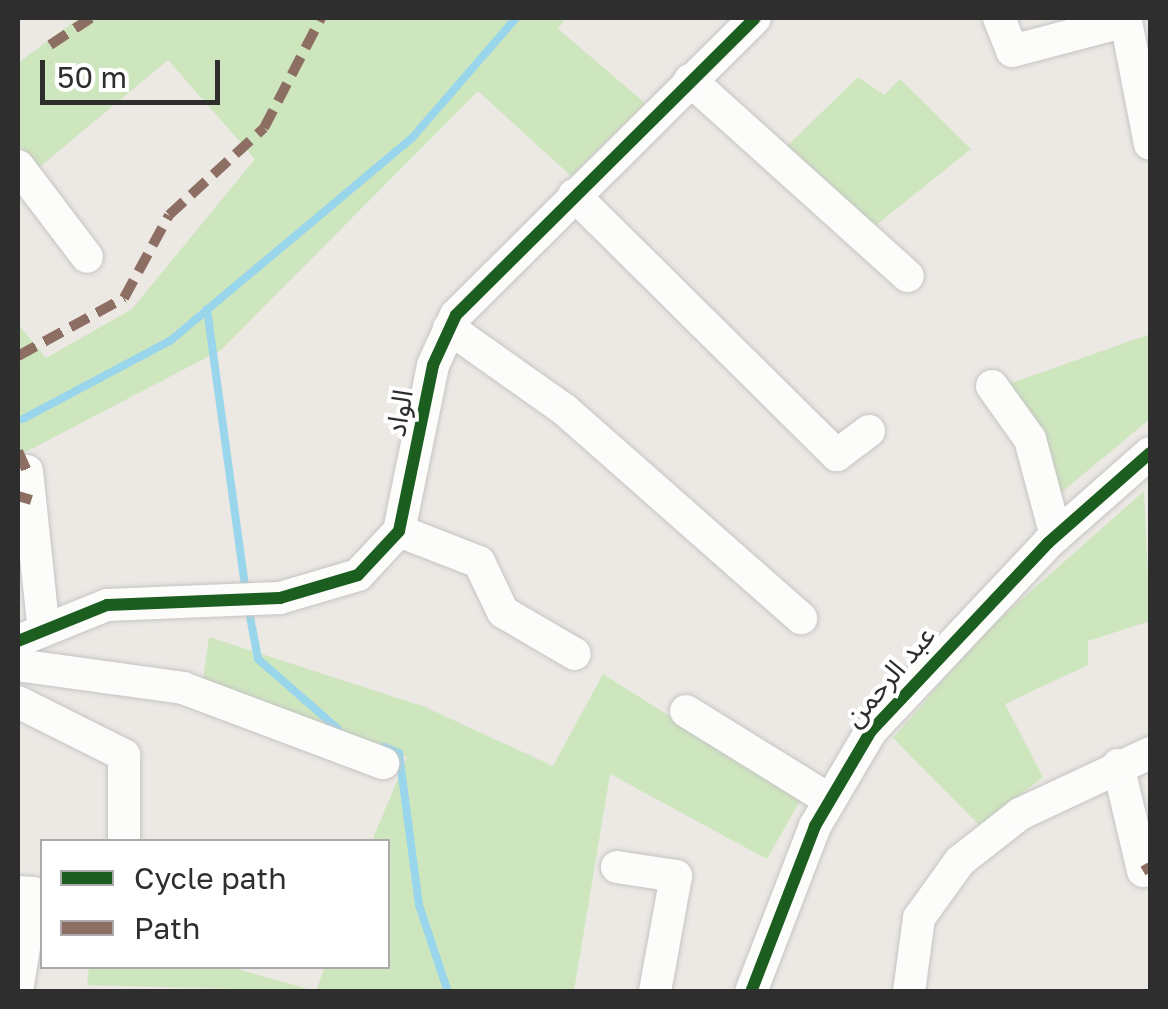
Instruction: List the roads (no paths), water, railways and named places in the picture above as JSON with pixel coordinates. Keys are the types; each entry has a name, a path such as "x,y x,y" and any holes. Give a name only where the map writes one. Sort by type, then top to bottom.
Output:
{"street":[{"name":"الواد","path":"400,531 433,365 449,328 479,283 755,18"},
{"path":"999,18 1012,51 1131,19 1150,144"},
{"path":"690,80 908,276"},
{"path":"18,166 87,256"},
{"path":"574,195 837,454 869,431"},
{"path":"449,328 565,410 801,618"},
{"path":"992,386 1030,440 1056,536"},
{"name":"عبد الرحمن","path":"751,992 828,799 900,695 1056,536 1150,453"},
{"path":"27,471 30,632 107,605 337,588 400,531 479,562 504,612 575,654"},
{"path":"18,665 184,688 383,763"},
{"path":"18,702 124,755 124,839"},
{"path":"686,710 828,799"},
{"path":"908,992 919,918 960,860 1020,814 1150,753"},
{"path":"1118,765 1143,871"},
{"path":"618,867 676,876 655,992"},
{"path":"18,892 34,893 18,985"}],"waterway":[{"path":"23,419 170,341 412,138 516,18"},
{"path":"207,309 246,593"},
{"path":"248,606 258,659 338,729"},
{"path":"384,747 399,753 419,905 448,992"}]}
